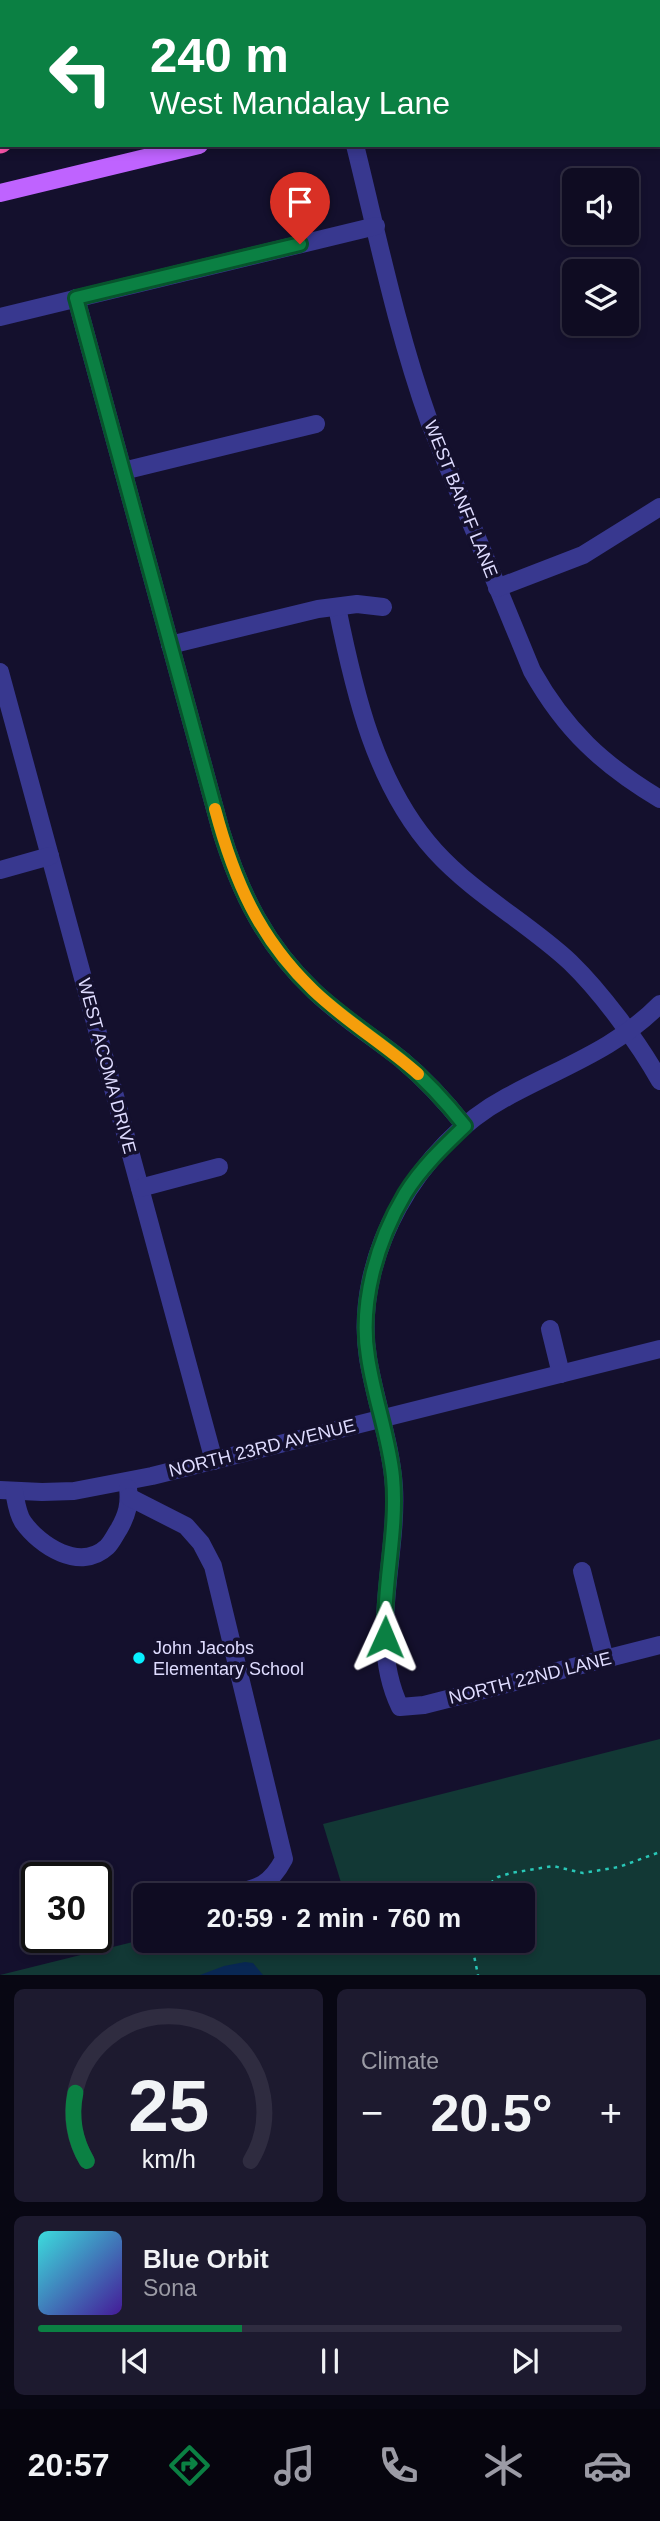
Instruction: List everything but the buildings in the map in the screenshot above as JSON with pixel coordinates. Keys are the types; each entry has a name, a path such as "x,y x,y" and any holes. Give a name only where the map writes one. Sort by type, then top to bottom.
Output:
{"main road":[{"path":"0,193 191,147"}],"street":[{"name":"WEST BANFF LANE","path":"356,147 414,380 532,671 567,724 603,761 660,799"},
{"path":"0,317 376,226"},
{"path":"76,298 229,856 246,901 285,960 313,990 418,1073 465,1126"},
{"path":"123,471 316,424"},
{"path":"497,588 583,555 660,507"},
{"path":"170,645 318,609 356,604 383,607"},
{"path":"337,607 376,754 399,800 421,834 435,851 478,891 569,962 628,1033 660,1081"},
{"name":"WEST ACOMA DRIVE","path":"0,672 214,1461"},
{"path":"0,870 50,856"},
{"path":"381,1419 367,1355 370,1288 377,1256 405,1194 433,1158 465,1126 505,1097 600,1051 628,1033 660,1004"},
{"path":"139,1188 219,1167"},
{"path":"550,1329 561,1374"},
{"name":"NORTH 23RD AVENUE","path":"7,1490 128,1489 214,1461 660,1349"},
{"name":"NORTH 22ND LANE","path":"381,1419 391,1463 394,1493 394,1524 385,1620 386,1654 390,1687 400,1707 424,1705 660,1645"},
{"path":"7,1490 24,1522 34,1533 62,1554 81,1558 99,1553 108,1546 128,1514 128,1489"},
{"path":"128,1489 186,1526 201,1543 213,1566 284,1859 266,1883"},
{"path":"582,1571 605,1659"}],"path":[{"path":"490,1883 510,1873 553,1866 583,1873 619,1867 660,1852"},
{"path":"473,1953 478,1975"}],"green space":[{"path":"660,1739 660,1975 0,1975 89,1953 112,1953 112,1947 133,1942 133,1953 535,1953 535,1883 341,1883 323,1824"}],"water":[{"path":"253,1963 263,1975 200,1975 224,1966"}],"slow traffic":[{"path":"215,809 246,901 285,960 313,990 342,1015 418,1074"}],"place":[{"name":"John Jacobs Elementary School","path":"139,1658"}],"route":[{"path":"300,244 76,298 221,831 246,901 285,960 313,990 418,1073 465,1126 424,1168 405,1194 377,1256 370,1288 367,1355 391,1463 394,1493 385,1637"}]}
